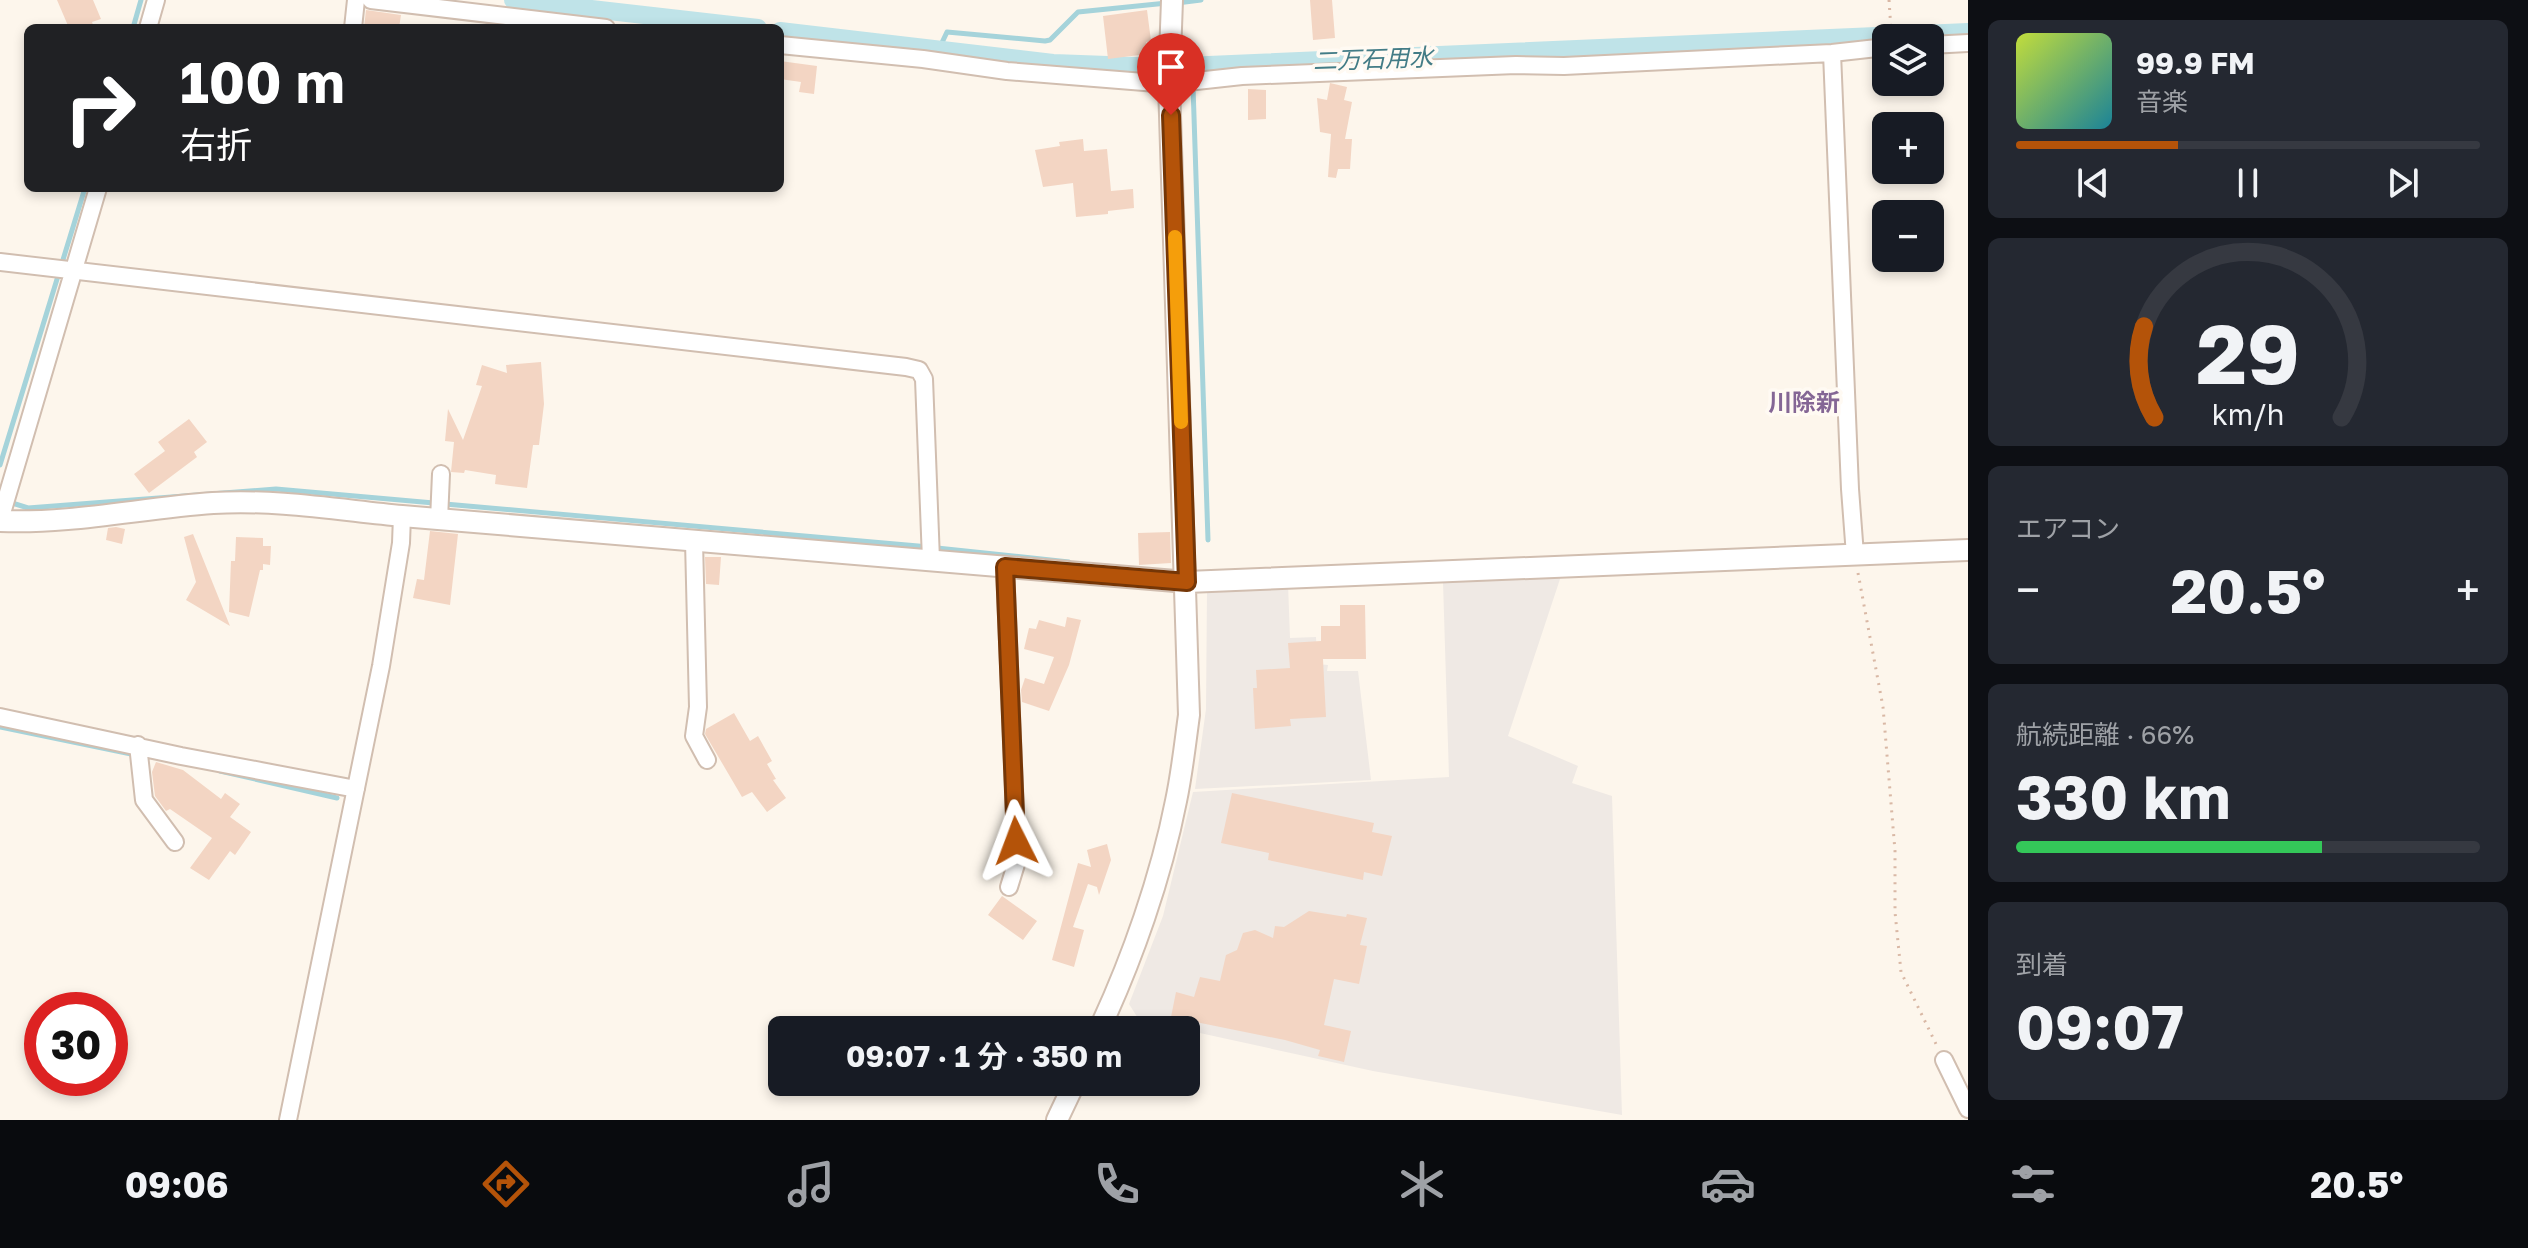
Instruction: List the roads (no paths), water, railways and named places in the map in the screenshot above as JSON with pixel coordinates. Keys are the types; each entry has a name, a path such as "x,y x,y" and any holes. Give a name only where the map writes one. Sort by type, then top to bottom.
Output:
{"street":[{"path":"149,24 156,0"},
{"path":"353,24 356,0"},
{"path":"371,0 437,4 578,24"},
{"path":"1105,1016 1131,953 1163,854 1176,801 1189,715 1169,84 1172,0"},
{"path":"1944,44 1968,43"},
{"path":"784,45 1007,71 1169,84 1242,76 1516,65 1564,66 1872,49"},
{"path":"1832,53 1855,555"},
{"path":"97,192 0,520 40,523 213,503 275,502 439,520 1187,582 1968,550"},
{"path":"0,262 919,370 924,379 931,560"},
{"path":"439,520 441,474"},
{"path":"288,1120 381,666 401,543 402,516"},
{"path":"694,541 698,707 694,736 707,760"},
{"path":"1005,567 1017,861 1009,887"},
{"path":"0,717 356,789"},
{"path":"138,745 144,800 175,842"},
{"path":"1944,1060 1968,1109"},
{"path":"1057,1120 1068,1096"}],"waterway":[{"path":"134,24 141,0"},
{"name":"二万石用水","path":"513,0 723,24"},
{"path":"1177,3 1201,0"},
{"path":"939,49 947,32 1045,41 1050,40 1078,12 1167,3"},
{"name":"二万石用水","path":"784,31 1053,63 1162,67 1968,32"},
{"path":"1193,86 1208,540"},
{"path":"0,465 84,192"},
{"path":"9,502 28,508 276,489 1069,562"},
{"path":"0,727 136,755"},
{"path":"220,771 337,798"}],"district":[{"name":"川除新","path":"1804,401"}]}
